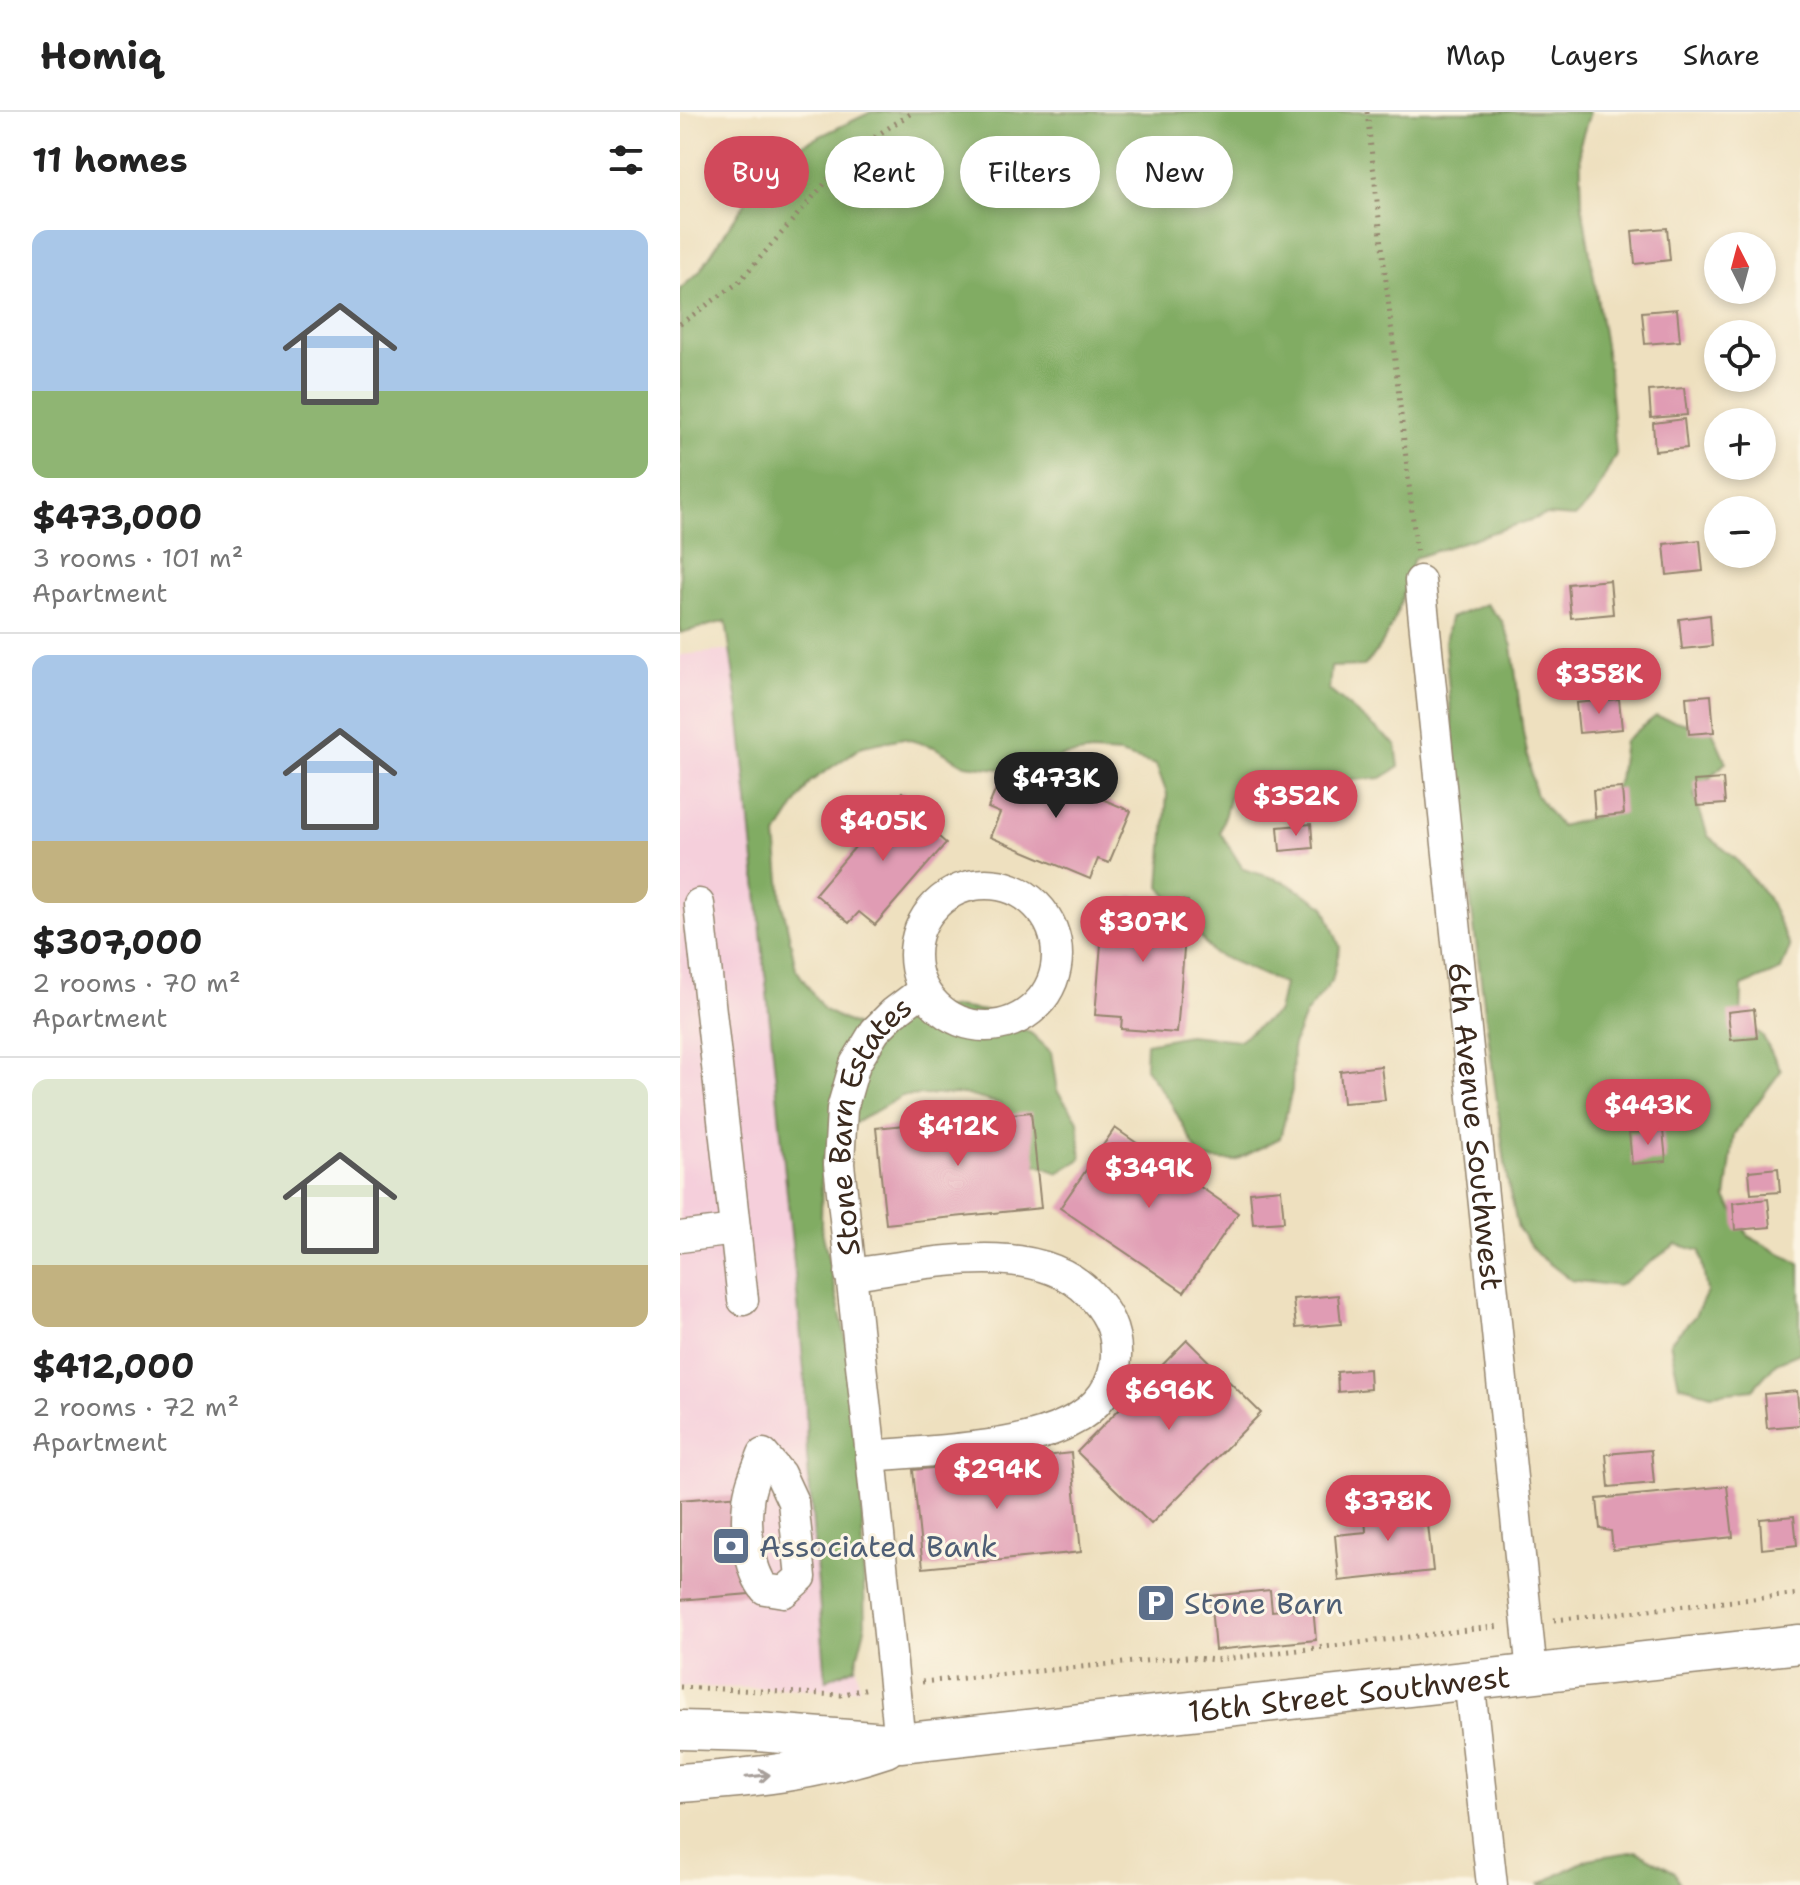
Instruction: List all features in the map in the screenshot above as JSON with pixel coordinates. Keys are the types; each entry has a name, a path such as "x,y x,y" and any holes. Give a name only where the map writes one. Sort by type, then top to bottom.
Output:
{"main road":[{"name":"16th Street Southwest","path":"680,1783 785,1773 829,1765 900,1743 1800,1644"},
{"name":"16th Street Southwest","path":"680,1730 900,1743"}],"street":[{"name":"6th Avenue Southwest","path":"1420,581 1532,1673"},
{"name":"Stone Barn Estates","path":"979,883 1010,887 1032,899 1050,921 1056,937 1057,966 1046,996 1024,1015 993,1026 981,1026 950,1017 922,991 914,958 918,933 935,904 949,894 979,883"},
{"path":"699,904 743,1300"},
{"name":"Stone Barn Estates","path":"900,1743 839,1164 842,1109 863,1049 893,1013 922,991"},
{"path":"680,1237 735,1230"},
{"name":"Stone Barn Estates","path":"850,1274 971,1260 1033,1263 1058,1271 1084,1287 1109,1317 1115,1343 1115,1367 1109,1384 1094,1406 1068,1424 1021,1439 871,1456"},
{"path":"1469,1679 1492,1885"}],"path":[{"path":"680,324 738,283 854,150 913,112"},
{"path":"1367,112 1420,581"},
{"path":"680,1687 841,1695 859,1689 894,1685 1187,1657 1215,1660 1800,1594"}],"shaded area":[{"path":"753,648 859,1689 680,1687 680,655"}],"green space":[{"path":"871,112 1590,112 1580,144 1582,205 1609,370 1616,454 1593,499 1575,517 1546,515 1414,558 1396,616 1374,655 1364,666 1331,667 1329,690 1396,745 1399,767 1381,778 1336,781 1285,779 1230,796 1220,832 1243,869 1283,881 1324,906 1340,947 1332,981 1305,1015 1293,1044 1292,1090 1280,1138 1235,1161 1201,1159 1171,1103 1145,1068 1146,1043 1188,1035 1239,1040 1278,1012 1284,984 1213,953 1160,887 1167,794 1156,765 1120,754 1092,752 1063,756 1034,769 1008,770 965,765 934,747 903,738 863,746 810,782 776,836 782,901 796,969 824,1010 856,1026 955,1007 992,1012 1032,1034 1051,1052 1057,1091 1078,1120 1081,1159 1058,1173 1035,1164 1015,1138 1001,1104 963,1094 902,1096 855,1123 822,1160 821,1226 850,1358 861,1464 865,1628 855,1667 826,1680 807,1456 805,1382 739,711 726,621 680,633 680,289 699,272 741,208 809,208 809,141"},
{"path":"1486,604 1502,621 1512,646 1523,732 1535,793 1560,826 1595,817 1619,780 1624,741 1656,716 1712,730 1726,762 1694,794 1708,836 1736,859 1768,898 1790,947 1781,970 1742,986 1741,1022 1762,1035 1781,1071 1734,1134 1726,1198 1748,1236 1800,1264 1800,1353 1776,1363 1753,1389 1711,1394 1679,1385 1670,1342 1695,1316 1707,1292 1700,1251 1676,1244 1618,1286 1571,1280 1537,1254 1518,1228 1507,1178 1459,812 1445,642 1450,618"},
{"path":"1636,1851 1675,1872 1680,1885 1539,1885 1588,1859"}],"building":[{"path":"1667,228 1670,260 1635,264 1632,231"},
{"path":"1677,309 1680,341 1645,344 1642,312"},
{"path":"1684,388 1687,415 1651,418 1649,391"},
{"path":"1684,419 1687,448 1655,451 1653,423"},
{"path":"1700,540 1703,571 1667,575 1664,544"},
{"path":"1610,580 1613,614 1571,618 1568,584"},
{"path":"1710,615 1712,646 1682,649 1679,619"},
{"path":"1711,695 1714,732 1689,734 1686,697"},
{"path":"1619,699 1622,729 1579,733 1576,703"},
{"path":"1008,760 1131,811 1109,863 1098,859 1090,879 990,837 1000,813 988,808"},
{"path":"1723,779 1725,804 1697,806 1694,781"},
{"path":"1622,788 1624,814 1595,817 1593,790"},
{"path":"902,792 938,822 931,830 946,843 875,925 859,912 849,923 815,894"},
{"path":"1311,824 1313,848 1280,851 1278,827"},
{"path":"1130,896 1188,901 1177,1033 1121,1029 1122,1017 1095,1015 1104,908 1129,910"},
{"path":"1754,1009 1757,1038 1731,1040 1728,1012"},
{"path":"1381,1066 1385,1100 1343,1103 1340,1071"},
{"path":"1031,1112 1041,1208 886,1224 876,1128"},
{"path":"1115,1128 1238,1213 1184,1292 1060,1208"},
{"path":"1663,1130 1666,1161 1632,1164 1629,1133"},
{"path":"1778,1168 1780,1192 1751,1194 1749,1171"},
{"path":"1281,1189 1284,1222 1253,1224 1250,1192"},
{"path":"1768,1199 1771,1227 1735,1230 1733,1203"},
{"path":"1338,1295 1341,1324 1296,1328 1293,1299"},
{"path":"1187,1340 1261,1413 1151,1524 1077,1452"},
{"path":"1369,1369 1370,1389 1338,1392 1337,1372"},
{"path":"1797,1391 1800,1425 1767,1428 1764,1394"},
{"path":"1651,1450 1654,1483 1609,1487 1606,1454"},
{"path":"1071,1453 1081,1552 923,1568 913,1470"},
{"path":"1727,1486 1733,1537 1613,1550 1611,1531 1600,1529 1597,1499"},
{"path":"741,1495 749,1594 680,1600 680,1500"},
{"path":"1425,1496 1433,1571 1339,1581 1335,1535 1366,1532 1365,1516 1387,1513 1386,1500"},
{"path":"1794,1516 1797,1545 1762,1549 1760,1519"},
{"path":"1270,1590 1272,1611 1313,1607 1316,1640 1215,1650 1210,1596"}],"place":[{"name":"Associated Bank","path":"731,1546"},
{"name":"Stone Barn","path":"1156,1603"}]}
